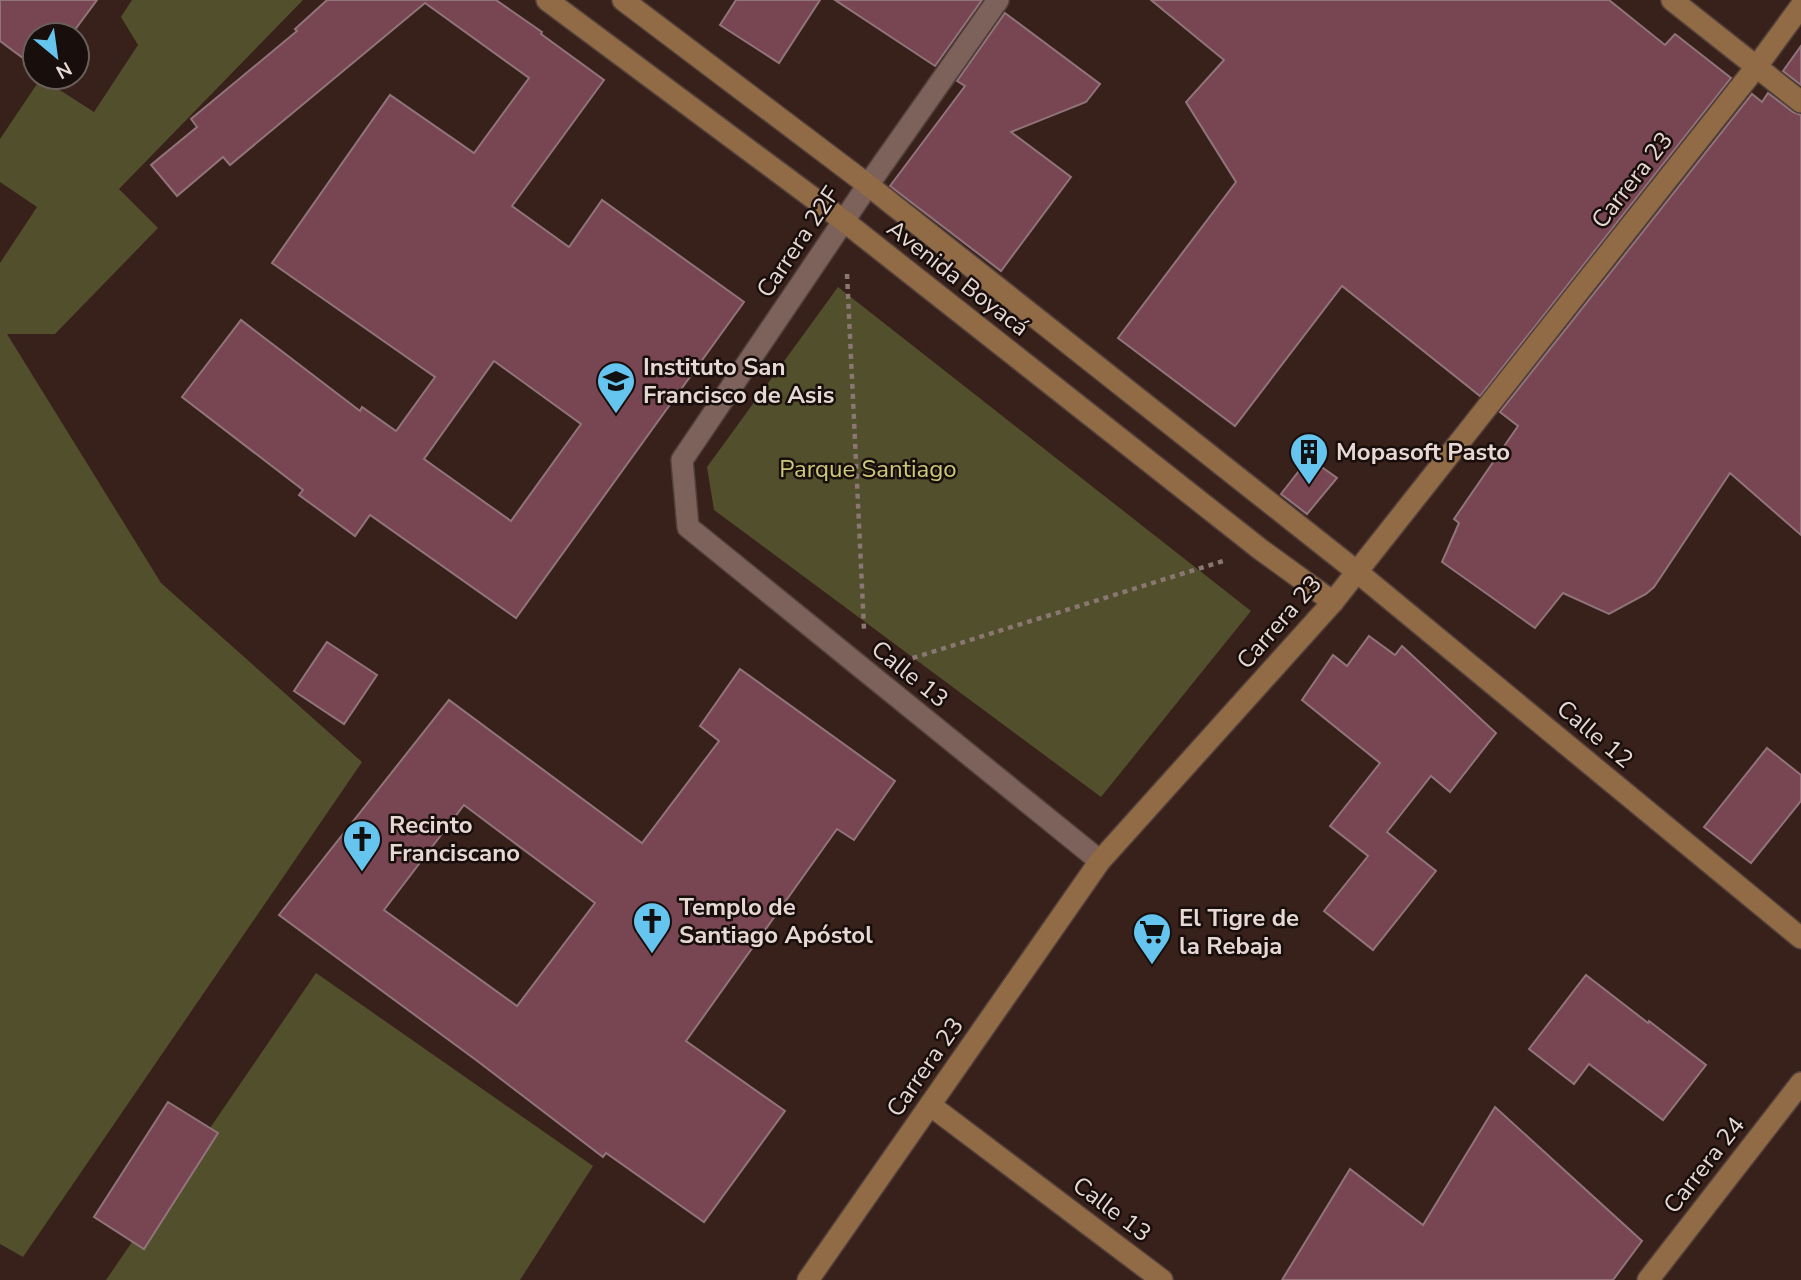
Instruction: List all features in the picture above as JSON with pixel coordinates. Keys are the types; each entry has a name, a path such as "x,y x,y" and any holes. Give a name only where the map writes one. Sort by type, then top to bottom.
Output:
{"street":[{"name":"Avenida Boyacá","path":"547,0 844,221 1260,550 1333,602"},
{"name":"Avenida Boyacá","path":"623,0 868,186 1356,570"},
{"name":"Carrera 22F","path":"688,527 682,460 998,0"},
{"path":"1672,0 1801,102"},
{"name":"Carrera 23","path":"808,1280 1100,861 1333,602 1757,66 1801,6"},
{"name":"Calle 13","path":"688,527 1100,861"},
{"name":"Calle 12","path":"1356,570 1801,938"},
{"name":"Carrera 24","path":"1648,1280 1801,1083"},
{"name":"Calle 13","path":"930,1105 1162,1280"}],"path":[{"path":"844,221 866,672 1260,550"}],"green space":[{"path":"132,0 303,0 119,189 158,228 55,334 7,334 161,583 362,762 23,1257 0,1244 0,263 37,207 0,182 0,139 32,91 61,91 94,112 138,45 121,17"},
{"name":"Parque Santiago","path":"838,287 1251,611 1101,797 714,510 707,467"},
{"path":"316,973 593,1166 520,1280 106,1280"}],"building":[{"path":"0,0 97,0 81,21 21,21 21,57 0,41"},
{"path":"327,0 496,0 604,80 512,206 569,247 602,200 744,302 516,618 370,515 355,536 299,495 303,490 182,397 241,320 360,411 362,407 396,431 435,377 272,263 390,95 474,153 529,78 425,3 230,165 223,157 177,196 151,165 197,127 191,119 297,31 295,29","holes":["494,361 581,424 511,521 424,459"]},
{"path":"736,0 820,0 779,63 720,25"},
{"path":"835,0 982,0 935,66"},
{"path":"1151,0 1609,0 1665,45 1675,34 1731,78 1480,396 1342,286 1235,426 1118,338 1236,182 1186,102 1224,60"},
{"path":"1005,13 1100,84 1086,102 1011,132 1071,177 1001,271 890,186 965,86 957,81"},
{"path":"1801,46 1801,85 1783,71"},
{"path":"1768,93 1801,115 1801,535 1730,473 1654,587 1646,594 1609,614 1563,593 1535,628 1442,562 1459,523 1454,519 1518,426 1500,412 1752,94 1762,102"},
{"name":"Mopasoft Pasto","path":"1309,458 1337,478 1307,514 1281,494"},
{"path":"1369,636 1395,655 1402,646 1496,733 1450,792 1431,776 1387,832 1436,871 1373,950 1324,911 1368,856 1330,826 1380,763 1302,700 1333,655 1347,666"},
{"path":"327,642 377,675 344,724 294,691"},
{"path":"740,669 895,781 854,840 837,829 686,1041 785,1111 704,1222 606,1153 603,1157 279,915 449,700 642,843 719,741 700,726","holes":["464,805 595,903 517,1006 384,910"]},
{"path":"1767,748 1801,775 1801,801 1751,863 1704,827"},
{"path":"1586,975 1706,1065 1663,1120 1589,1064 1574,1084 1529,1049"},
{"path":"168,1102 218,1133 144,1249 94,1217"},
{"path":"1495,1107 1642,1241 1613,1280 1282,1280 1350,1169 1423,1225"}],"place":[{"name":"Instituto San Francisco de Asis","path":"616,415"},
{"name":"Mopasoft Pasto","path":"1309,486"},
{"name":"Recinto Franciscano","path":"362,873"},
{"name":"Templo de Santiago Apóstol","path":"652,955"},
{"name":"El Tigre de la Rebaja","path":"1152,966"}]}
